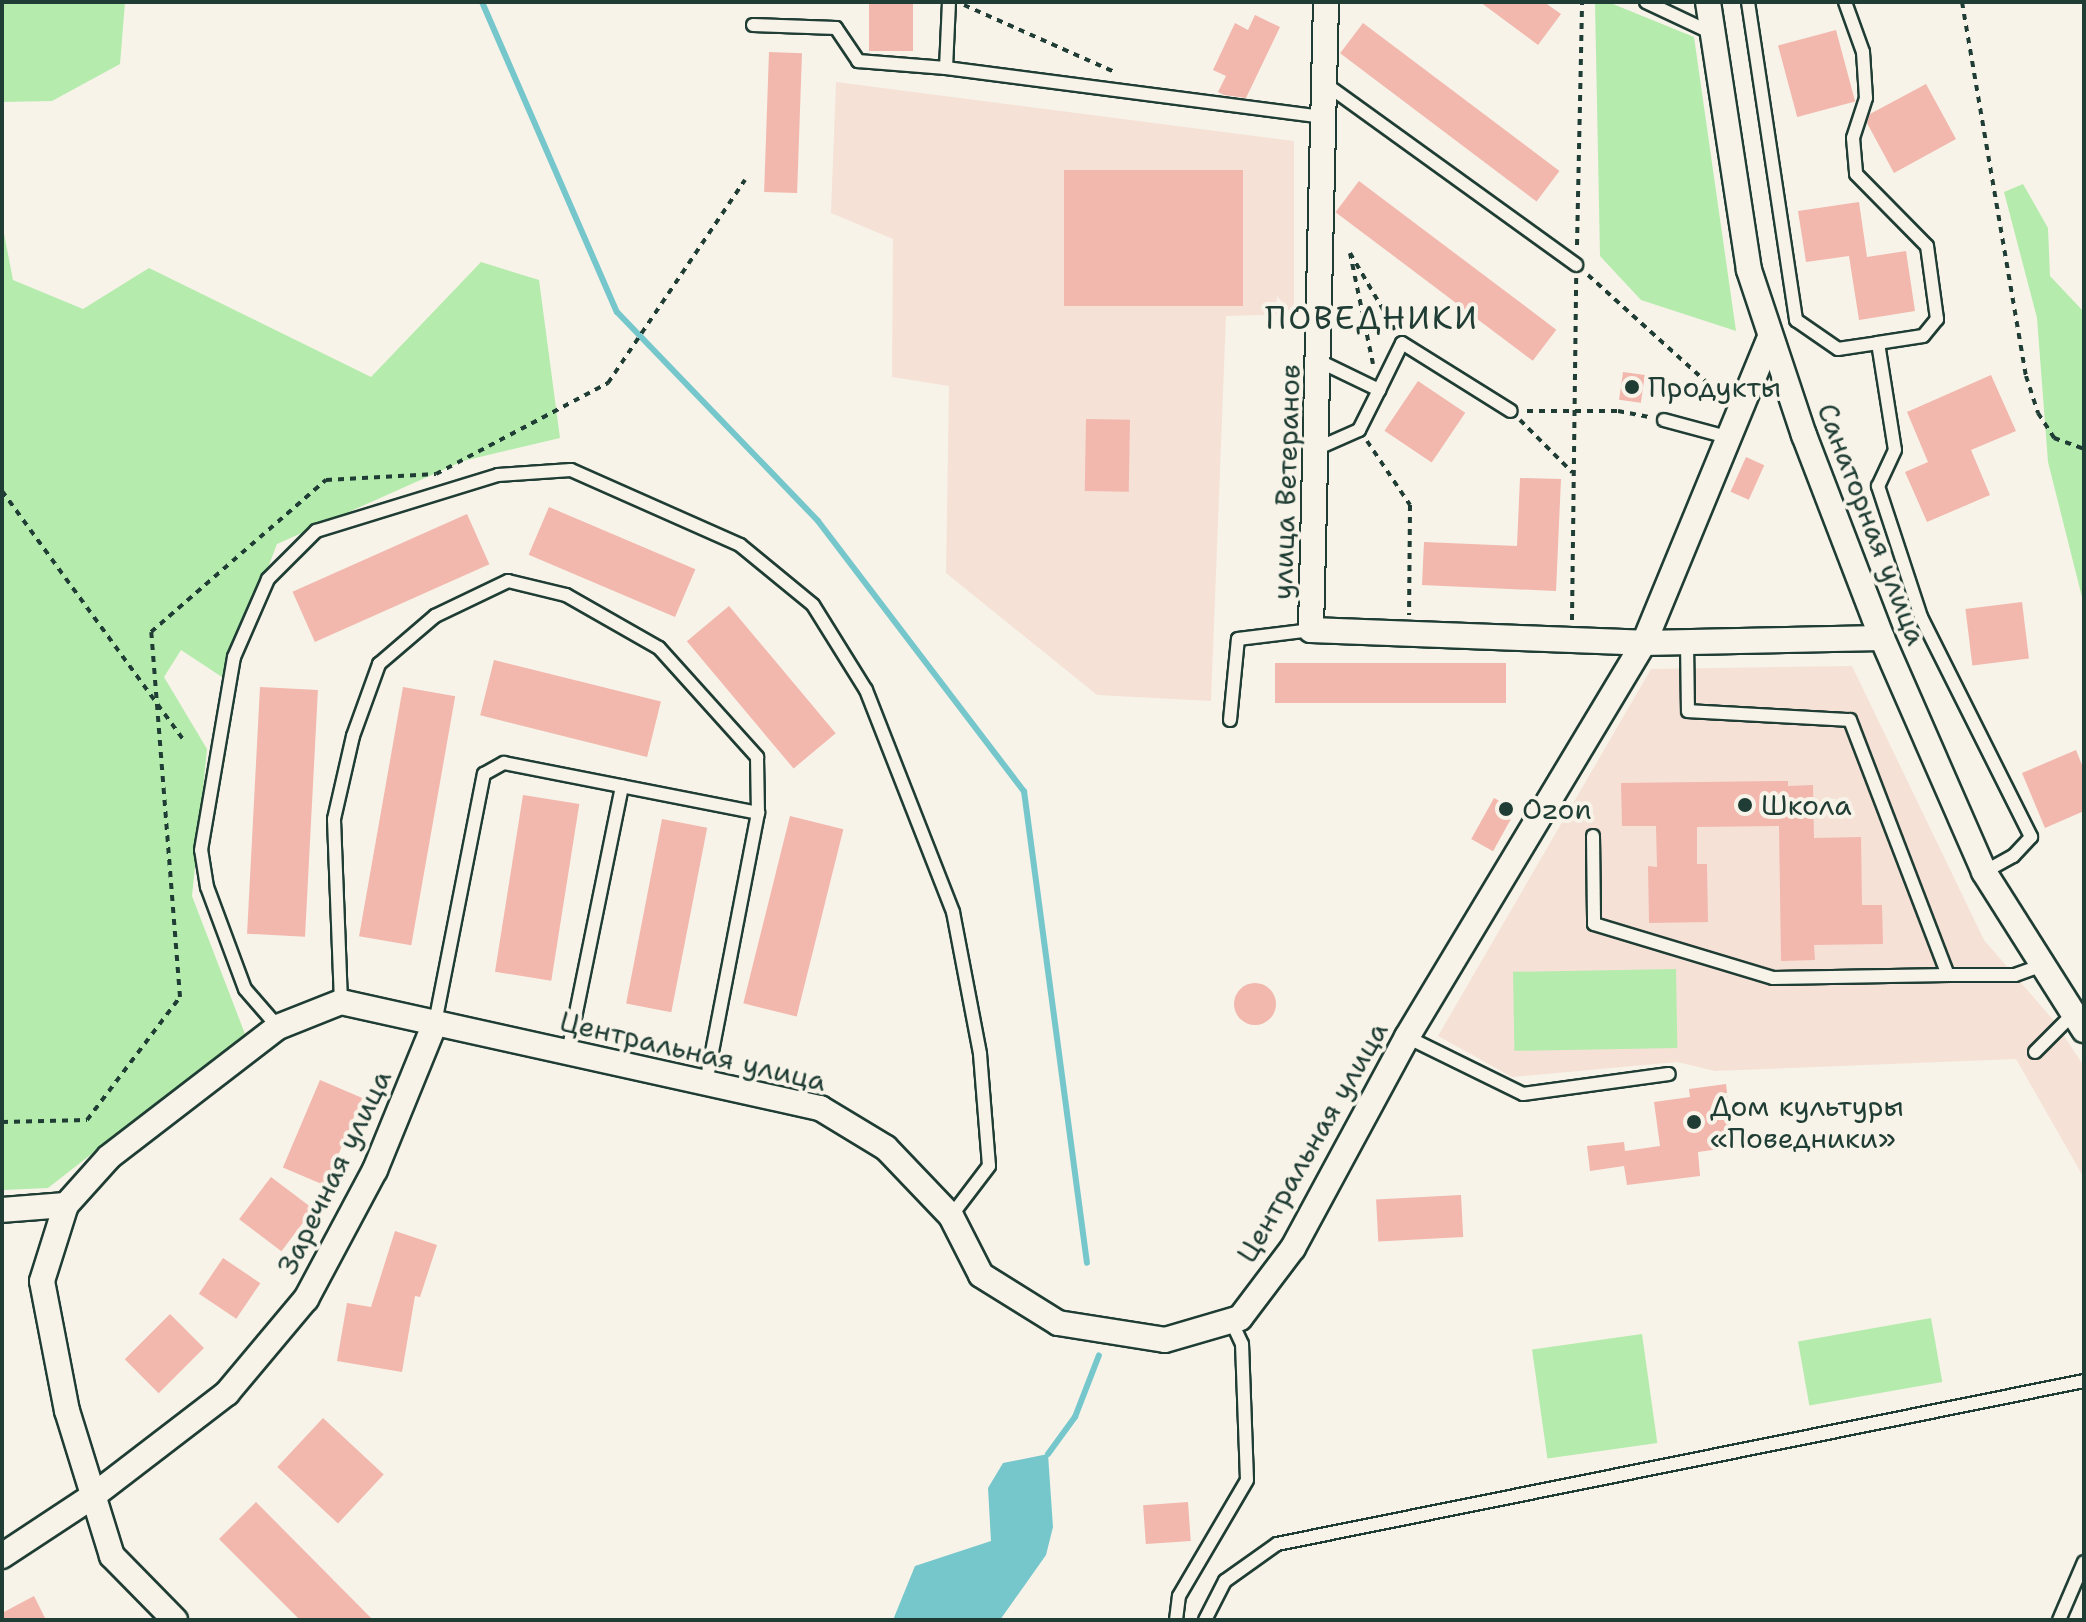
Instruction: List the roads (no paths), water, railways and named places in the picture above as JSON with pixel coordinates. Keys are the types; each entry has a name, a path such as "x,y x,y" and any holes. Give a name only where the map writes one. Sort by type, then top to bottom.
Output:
{"street":[{"name":"улица Ветеранов","path":"1326,2 1311,630 1644,643 1882,638"},
{"name":"Санаторная улица","path":"1708,2 1749,270 1770,338 1882,638 1984,872 2040,966 2078,1022"},
{"name":"Центральная улица","path":"341,1002 820,1108 886,1148 951,1216 981,1275 1058,1323 1165,1340 1240,1318 1293,1248 1407,1037 1644,643 1770,338"},
{"path":"175,1620 112,1556 67,1411 42,1281 66,1205 109,1157 278,1027 341,1002"},
{"name":"Заречная улица","path":"2,1556 93,1496 227,1393 306,1299 375,1170 435,1023"},
{"path":"2,1210 66,1205"}],"lane":[{"path":"946,68 949,2"},
{"path":"1646,2 1713,34"},
{"path":"1748,2 1796,320 1838,349 1923,336 1937,319 1927,246 1856,174 1853,138 1866,98 1863,52 1845,2"},
{"path":"753,25 836,28 858,61 946,68 1324,117"},
{"path":"1324,83 1576,265"},
{"path":"1770,338 1796,320"},
{"path":"1316,449 1359,430 1402,343 1511,411"},
{"path":"1878,343 1895,450 1878,486 1921,617 2031,837 2013,856 1984,872"},
{"path":"1319,361 1379,390"},
{"path":"1664,420 1727,437"},
{"path":"278,1027 245,989 207,887 201,850 234,657 268,579 316,531 498,475 571,470 740,545 813,605 866,690 953,912 980,1054 989,1166 951,1216"},
{"path":"341,1002 334,819 353,736 379,664 435,616 508,581 566,595 659,648 757,757 758,813 706,1083"},
{"path":"1230,720 1238,639 1311,630"},
{"path":"1687,642 1688,711 1850,720 1948,975"},
{"path":"435,1023 484,774 504,763 758,813"},
{"path":"568,1052 622,786"},
{"path":"1593,836 1594,924 1773,978 2015,975 2040,966"},
{"path":"2035,1052 2078,1022"},
{"path":"1407,1037 1523,1094 1669,1074"},
{"path":"1176,1620 1179,1596 1247,1480 1242,1344 1231,1320"},
{"path":"1205,1620 1225,1581 1277,1544 2084,1381"},
{"path":"2059,1620 2084,1562"}],"water":[{"path":"1048,1454 1053,1527 1046,1555 1000,1620 893,1620 915,1566 991,1541 988,1488 1003,1463"}],"waterway":[{"path":"482,2 617,312 818,521 1024,791 1087,1263"},
{"path":"1048,1454 1075,1417 1099,1355"}],"place":[{"name":"Продукты","path":"1632,387"},
{"name":"Школа","path":"1745,805"},
{"name":"Ozon","path":"1506,809"},
{"name":"Дом культуры «Поведники»","path":"1694,1122"}],"district":[{"name":"ПОВЕДНИКИ","path":"1372,318"}]}
